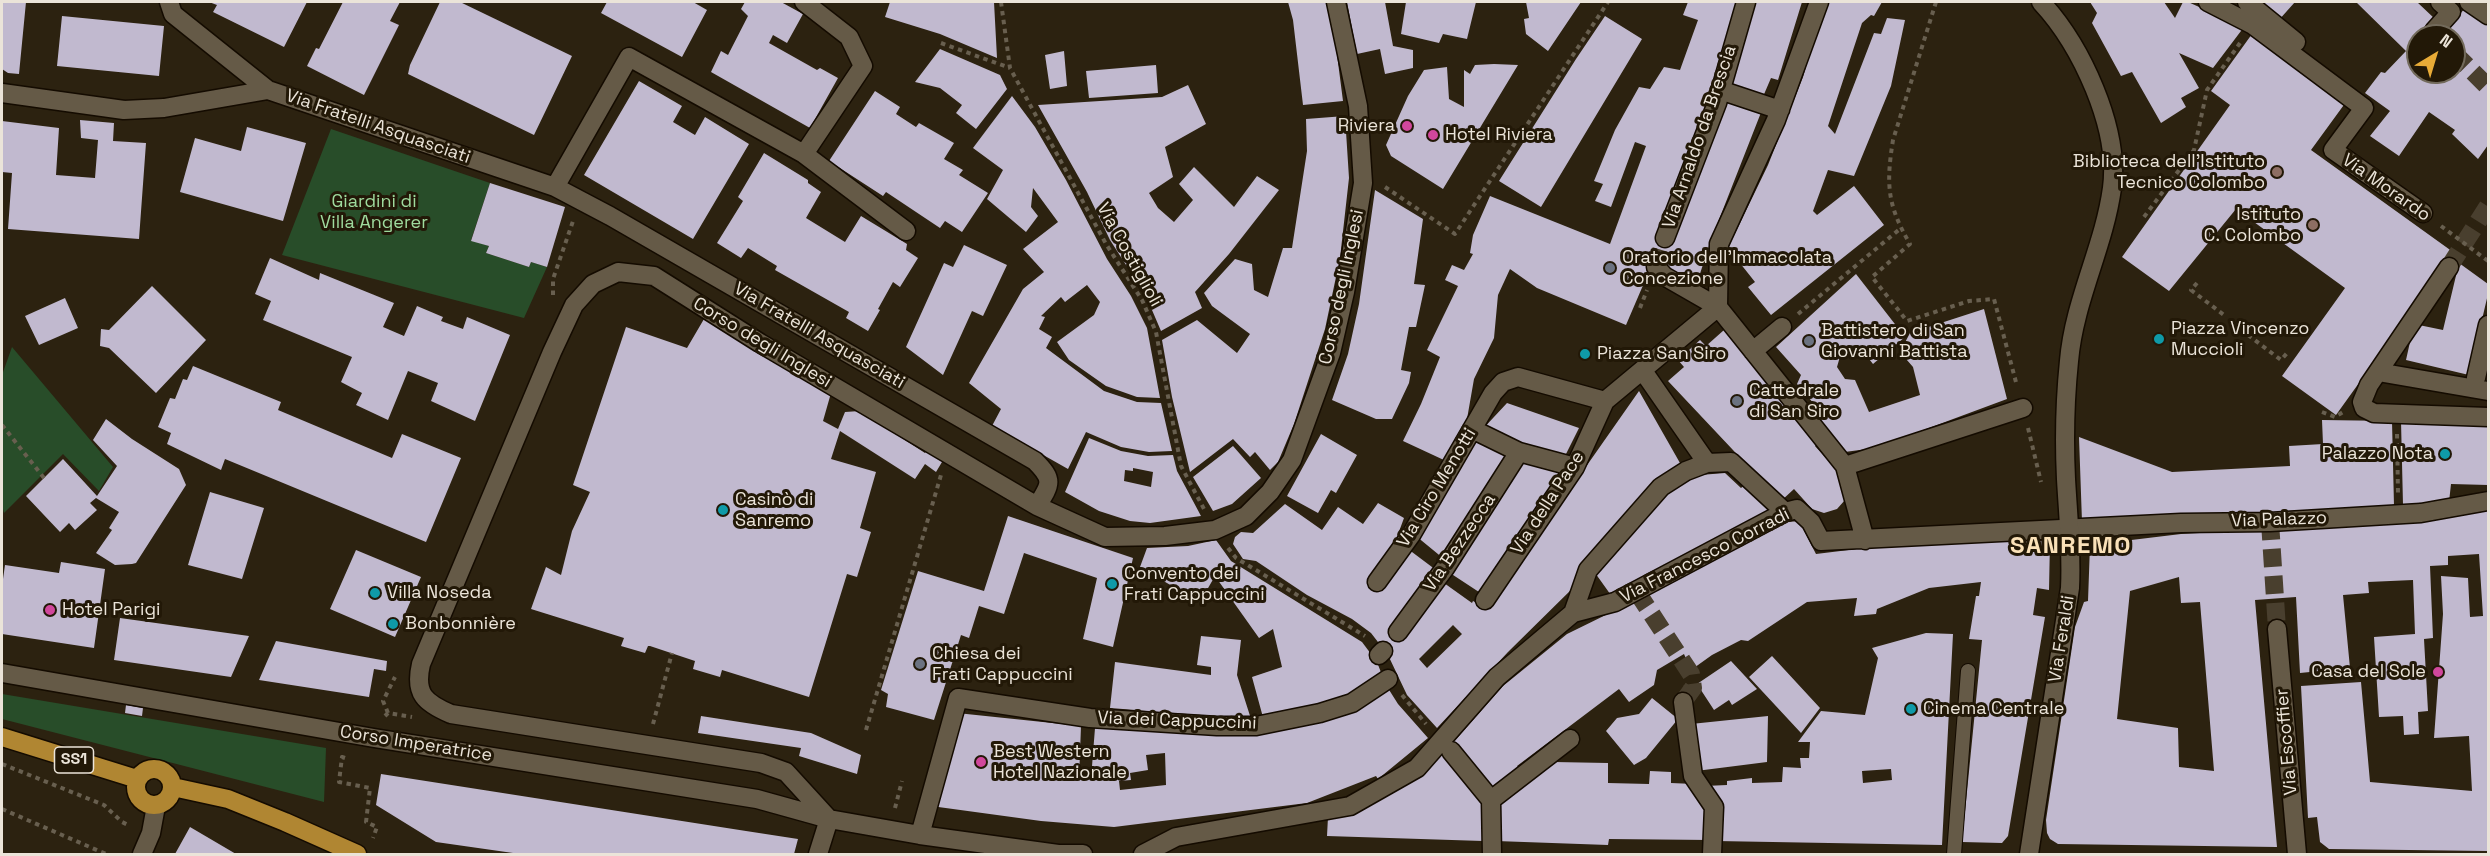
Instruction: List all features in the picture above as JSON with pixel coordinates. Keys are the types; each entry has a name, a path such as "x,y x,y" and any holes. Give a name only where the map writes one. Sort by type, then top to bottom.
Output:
{"main road":[{"name":"SS1","path":"5,738 137,779"},
{"path":"150,769 160,770 169,776 173,787 166,801 156,806 141,800 136,790 137,779 150,769"},
{"path":"173,787 228,799 364,850"}],"street":[{"name":"Via Fratelli Asquasciati","path":"169,2 173,14 268,90 555,187 610,216 1035,461 1048,474 1049,487 1037,506"},
{"path":"804,2 849,37 863,66 804,154"},
{"name":"Corso degli Inglesi","path":"438,709 431,706 422,694 417,679 421,664 552,352 574,305 593,284 618,272 654,276 760,343 1037,506 1105,537 1165,536 1215,530 1246,516 1270,492 1292,460 1331,353 1345,292 1363,183 1358,106 1336,2"},
{"name":"Via Arnaldo da Brescia","path":"1665,238 1720,90 1746,2"},
{"path":"1605,401 1718,307 1719,244 1780,110 1819,2"},
{"name":"Via Feraldi","path":"2029,855 2070,588 2064,419 2069,358 2075,322 2112,189 2113,166 2109,132 2085,69 2060,26 2041,2"},
{"name":"Via Morardo","path":"2208,2 2253,25 2364,108 2333,150 2423,213"},
{"path":"2247,2 2340,79 2340,89"},
{"path":"2440,2 2451,12 2440,24"},
{"path":"2469,2 2488,15"},
{"path":"555,187 629,57 804,154 906,231"},
{"name":"Via Fratelli Asquasciati","path":"2,93 124,110 164,108 268,90"},
{"path":"1720,90 1780,110"},
{"path":"1656,267 1664,276 1718,307 1845,466 1865,540"},
{"path":"2449,267 2378,372 2362,402 2364,408 2374,412 2488,417"},
{"path":"2378,372 2482,384 2488,325"},
{"path":"1753,351 1782,327"},
{"path":"1643,371 1707,463"},
{"name":"Via Ciro Menotti","path":"1377,582 1411,535 1493,393 1503,382 1518,377 1605,401"},
{"name":"Via della Pace","path":"1485,600 1575,467 1605,401"},
{"path":"1845,466 2023,408"},
{"path":"1472,429 1519,452 1575,467"},
{"name":"Via Bezzecca","path":"1398,632 1445,568 1519,452"},
{"path":"1573,613 1588,570 1661,487 1686,471 1707,463 1731,462 1785,512"},
{"name":"Via Palazzo","path":"1865,540 2421,513 2488,501"},
{"name":"Via Francesco Corradi","path":"1143,855 1176,837 1350,806 1417,768 1532,640 1573,613 1616,602 1785,512 1797,508 1811,522 1821,541 1865,540"},
{"name":"Via Escoffier","path":"2277,629 2297,855"},
{"name":"Corso Imperatrice","path":"2,673 374,738 757,799 829,819 920,835 1058,854 1083,855"},
{"name":"Via dei Cappuccini","path":"920,835 957,698 1090,718 1217,726 1256,726 1320,713 1352,703 1388,679"},
{"path":"1683,702 1693,776 1714,807 1712,855"},
{"path":"438,709 451,714 761,763 786,772 829,819 818,855"},
{"path":"1491,800 1570,740"},
{"path":"1442,741 1491,800 1492,855"},
{"path":"142,855 151,833 156,806"}],"lane":[{"path":"1954,855 1968,671"}],"path":[{"name":"Via Costiglioli","path":"1001,2 1010,68 1106,244 1142,300 1156,332 1181,466 1215,530 1236,558 1366,637 1381,653"},
{"path":"1362,172 1455,234 1608,2"},
{"path":"1936,2 1893,140 1889,191 1893,210 1910,244 1872,277 1907,321 1969,301 1994,299"},
{"path":"2144,217 2194,150 2207,90 2253,25"},
{"path":"941,43 1010,68"},
{"name":"Via Morardo","path":"2423,213 2488,261"},
{"path":"553,300 554,279 574,220 583,224"},
{"path":"1782,327 1901,228"},
{"path":"2197,283 2191,290 2224,315"},
{"path":"1640,308 1649,286"},
{"path":"2248,335 2281,360 2288,352"},
{"path":"2322,412 2335,417"},
{"path":"2,425 44,478"},
{"path":"2397,433 2398,514"},
{"path":"866,730 946,460 961,468 964,463"},
{"path":"658,704 672,653"},
{"path":"1388,679 1442,741"},
{"path":"382,718 388,713 427,719 438,709"},
{"path":"342,758 339,782 370,788 366,822 377,827 364,850"},
{"path":"2,764 104,805 122,822 151,833"},
{"path":"2,809 106,855"}],"green space":[{"name":"Giardini di Villa Angerer","path":"331,129 490,183 471,240 489,246 486,253 529,267 531,262 547,267 524,318 282,255"},
{"path":"12,347 113,467 99,491 63,454 4,513 2,505 2,375"},
{"path":"2,694 326,748 324,802 2,719"}],"building":[{"path":"2,2 26,2 19,74 8,73 2,69"},
{"path":"209,2 307,2 284,47 213,12 217,5"},
{"path":"343,2 400,2 390,21 399,25 364,95 307,66 316,48 319,49"},
{"path":"440,2 460,2 572,56 534,135 408,74 410,65"},
{"path":"607,2 693,2 707,10 682,57 601,13"},
{"path":"745,2 781,2 803,14 787,43 773,35 769,43 817,70 820,68 838,78 810,128 711,72 721,51 728,55 748,16 741,9"},
{"path":"890,2 994,2 997,58 940,34 885,17"},
{"path":"1288,2 1328,2 1332,16 1343,101 1303,105 1293,20"},
{"path":"1347,2 1385,2 1393,46 1413,50 1413,68 1385,74 1380,49 1357,54"},
{"path":"1406,2 1476,2 1467,39 1443,34 1439,43 1401,34"},
{"path":"1526,2 1581,2 1548,51 1526,34 1524,19 1529,18"},
{"path":"1688,2 1742,2 1725,97 1762,110 1711,240 1696,286 1653,262 1626,325 1537,288 1510,269 1498,295 1494,338 1474,379 1467,419 1446,461 1403,441 1440,357 1427,350 1458,286 1445,280 1452,265 1464,270 1473,254 1470,253 1473,235 1490,196 1610,244 1646,146 1635,142 1611,207 1595,201 1603,184 1594,181 1615,130 1639,87 1650,89 1664,67 1680,70 1698,20 1683,15"},
{"path":"1753,2 1802,2 1778,80 1771,78 1762,99 1729,89"},
{"path":"1828,2 1882,2 1874,16 1871,15 1862,23 1828,126 1835,134 1874,33 1881,34 1887,18 1905,20 1891,86 1854,176 1828,170 1813,211 1817,215 1854,186 1884,225 1771,315 1748,287 1755,282 1728,248 1768,165 1803,77 1816,32"},
{"path":"2090,2 2164,2 2175,18 2183,2 2188,2 2244,27 2213,68 2179,53 2199,88 2181,98 2186,107 2161,123 2132,72 2121,76 2092,23 2097,13"},
{"path":"2260,2 2295,2 2278,21"},
{"path":"2356,2 2417,2 2435,19 2431,24 2406,24 2406,51"},
{"path":"2468,5 2488,19 2488,145 2478,159 2452,134 2455,130 2429,112 2399,156 2370,136 2390,111 2365,93 2381,72 2385,73 2406,51 2406,84 2466,84 2466,24 2451,24"},
{"path":"62,16 164,26 159,76 57,66"},
{"path":"1605,16 1642,39 1541,207 1499,181"},
{"path":"2252,34 2346,102 2311,150 2453,252 2336,415 2282,376 2345,288 2236,209 2169,291 2122,257 2230,105 2211,91"},
{"path":"940,49 1000,75 1007,89 976,129 956,113 962,105 940,88 915,82"},
{"path":"1064,51 1067,86 1050,89 1045,55"},
{"path":"1156,65 1158,93 1089,98 1086,71"},
{"name":"Hotel Riviera","path":"1475,65 1518,65 1443,189 1391,156 1386,145 1408,96 1424,70 1447,67 1449,99 1464,107 1464,70 1470,74"},
{"path":"639,81 682,106 673,122 695,135 705,117 749,144 693,239 584,175"},
{"path":"1188,85 1206,124 1165,147 1173,177 1149,193 1158,208 1174,222 1193,200 1179,184 1194,167 1234,207 1257,176 1279,190 1229,254 1195,292 1202,308 1161,331 1146,296 1110,240 1087,192 1038,105 1162,97"},
{"path":"875,91 900,107 896,114 916,127 919,123 954,143 944,159 963,170 959,175 988,193 962,232 945,221 940,228 886,192 883,196 829,161"},
{"path":"1012,96 1035,127 1066,180 1107,259 1131,296 1147,328 1160,398 1137,397 1106,386 1069,360 1057,342 1094,315 1100,302 1087,285 1065,302 1061,297 1041,316 1045,317 1039,329 1052,337 1046,348 1104,391 1137,402 1161,403 1172,451 1149,452 1121,447 1086,432 1068,469 992,426 1001,409 969,383 1023,289 1044,272 1023,249 1058,222 1033,188 1031,207 1038,216 1026,232 987,199 1003,170 973,148"},
{"path":"1345,116 1349,178 1340,258 1325,329 1294,424 1278,462 1270,470 1255,452 1250,457 1233,439 1190,472 1172,397 1162,340 1197,320 1237,353 1250,334 1212,306 1204,293 1235,259 1252,264 1254,290 1268,297 1283,248 1292,248 1307,151 1306,119"},
{"path":"80,120 114,123 113,141 146,143 139,239 8,229 12,173 2,172 2,121 59,128 56,175 95,178 98,140 81,138"},
{"path":"247,127 306,143 283,221 180,192 195,138 241,151"},
{"path":"764,153 808,180 808,183 821,192 806,218 845,242 861,216 907,244 906,250 918,258 900,287 893,282 868,331 846,318 849,312 775,270 777,266 748,248 741,258 717,243 743,201 738,197"},
{"path":"490,183 565,207 547,267 531,262 529,267 486,253 489,246 471,241"},
{"path":"1375,190 1423,219 1414,284 1425,285 1416,327 1409,327 1401,370 1411,372 1409,383 1392,419 1376,419 1332,400 1348,354 1359,304"},
{"path":"964,245 1007,265 983,316 972,311 943,375 906,347 944,263 953,267"},
{"path":"270,258 319,280 320,273 394,303 383,327 404,336 417,306 443,317 441,321 463,329 467,317 510,335 475,421 431,401 438,383 408,371 388,420 356,405 362,393 341,382 352,357 263,320 271,301 255,294"},
{"path":"2459,263 2488,284 2488,294 2469,375 2406,360 2414,324 2443,330"},
{"path":"1856,274 1905,337 1873,364 1858,345 1848,346 1841,353 1837,367 1845,379 1855,380 1869,412 1920,395 1913,367 1900,352 1910,333 1984,309 2007,399 1875,448 1837,453 1819,432 1820,411 1797,384 1801,375 1776,347"},
{"path":"152,286 206,340 156,393 109,348 100,346 101,329 109,330"},
{"path":"65,298 78,328 39,345 25,316"},
{"name":"Casinò di Sanremo","path":"704,319 831,393 823,421 838,429 845,412 860,411 925,453 929,447 945,457 936,472 925,464 915,479 840,431 831,459 876,472 860,528 871,532 857,577 847,574 809,697 722,670 720,677 693,669 695,661 650,646 645,653 621,646 624,638 531,609 546,567 561,575 572,531 590,492 573,485 626,327 687,348"},
{"name":"Cattedrale di San Siro","path":"1724,330 1822,439 1815,446 1846,480 1845,500 1837,509 1824,513 1812,509 1794,489 1781,501 1668,381 1684,367 1678,360 1700,340 1706,346"},
{"path":"193,366 281,402 278,410 392,458 402,434 461,458 426,542 225,459 221,470 167,444 171,433 158,427 170,398 175,399 183,379 187,380"},
{"path":"1639,391 1680,463 1642,499 1576,585 1508,652 1437,728 1407,695 1388,655 1371,633 1256,561 1243,559 1233,544 1235,537 1241,532 1253,533 1285,504 1322,530 1338,507 1363,524 1378,503 1404,518 1390,556 1408,549 1436,570 1444,583 1472,603 1473,601 1487,608","holes":["1453,625 1462,634 1427,668 1419,659"]},
{"path":"1507,403 1579,428 1563,460 1480,432"},
{"path":"106,419 132,439 179,469 186,485 136,563 132,564 115,565 96,553 112,530 109,528 119,512 96,498 90,503 97,510 75,530 69,523 60,532 26,496 63,459 97,496 117,466 93,440"},
{"path":"2322,420 2392,421 2394,506 2082,522 2079,437 2172,472 2290,466 2289,446 2323,444"},
{"name":"Palazzo Nota","path":"2401,421 2488,425 2488,485 2451,484 2449,502 2403,505"},
{"path":"1478,433 1514,451 1444,559 1416,536"},
{"path":"1321,434 1357,455 1336,493 1331,490 1318,513 1287,496"},
{"path":"1089,438 1121,451 1148,456 1173,455 1177,471 1201,516 1150,523 1130,521 1099,511 1065,492","holes":["1133,468 1153,472 1151,487 1124,481 1125,470 1133,471"]},
{"path":"1233,446 1261,478 1232,504 1213,511 1193,477"},
{"path":"1525,456 1564,469 1482,594 1450,573"},
{"path":"1725,473 1741,488 1747,483 1775,508 1704,545 1698,551 1613,598 1593,570 1665,493 1700,475"},
{"path":"210,492 264,508 242,579 188,565"},
{"path":"2488,510 2488,851 2329,849 2320,842 2317,817 2308,818 2301,686 2361,682 2370,782 2472,791 2469,736 2434,738 2443,614 2441,576 2468,578 2470,617 2483,616 2479,554 2448,556 2448,565 2430,566 2433,638 2424,639 2428,711 2418,712 2419,734 2404,735 2403,716 2379,717 2374,637 2415,634 2413,580 2368,582 2369,593 2343,595 2350,668 2300,673 2296,597 2255,600 2277,847 2058,844 2050,839 2046,820 2075,627 2084,602 2088,601 2090,545 2181,534 2422,521","holes":["2179,577 2181,603 2200,602 2214,771 2179,767 2178,728 2117,719 2130,591"]},
{"path":"1008,516 1133,558 1113,647 1083,639 1097,578 1024,553 1004,614 979,606 969,638 961,635 934,720 886,707 888,694 881,690 918,571 984,591"},
{"path":"1799,521 1816,554 1914,542 2050,541 2049,590 2037,588 2033,615 2045,617 2008,836 2002,843 1962,842 1982,640 1969,639 1976,596 1979,596 1981,582 1929,588 1877,609 1876,614 1854,616 1857,598 1807,602 1748,641 1741,640 1712,655 1691,670 1684,654 1657,670 1654,685 1629,702 1619,689 1517,766 1520,769 1492,792 1452,744 1503,686 1567,634 1677,580 1778,523"},
{"path":"1216,540 1231,561 1362,642 1377,662 1382,675 1353,695 1278,715 1264,721 1252,677 1282,667 1273,629 1259,638 1215,576 1200,602 1153,575 1154,572 1140,567 1147,548 1188,546"},
{"name":"Villa Noseda","path":"356,550 421,577 395,637 330,609"},
{"name":"Hotel Parigi","path":"61,562 105,569 94,648 2,634 2,586 5,565 59,573"},
{"path":"120,618 249,636 231,677 114,660"},
{"path":"1926,633 1953,634 1942,845 1716,841 1705,786 1727,785 1727,781 1752,778 1752,783 1782,782 1783,767 1801,768 1800,758 1809,758 1810,742 1798,742 1821,711 1865,715 1878,658 1872,648","holes":["1891,769 1892,780 1863,783 1862,771"]},
{"path":"1201,636 1241,640 1237,675 1251,719 1110,708 1115,662 1211,675 1211,667 1197,665"},
{"path":"276,641 387,661 386,671 374,669 369,697 259,680"},
{"path":"1772,656 1820,708 1801,733 1749,677"},
{"path":"1731,661 1757,689 1732,705 1729,700 1714,710 1697,684"},
{"path":"1386,685 1398,704 1428,738 1378,779 1376,776 1307,803 1114,827 1041,821 931,806 957,713 1081,726 1079,779 1091,779 1095,728 1189,732 1281,729 1324,722 1361,704","holes":["1165,753 1166,785 1120,790 1119,781 1131,780 1130,773 1148,770 1146,755"]},
{"path":"1652,698 1678,719 1646,758 1634,765 1606,731 1617,718 1639,714"},
{"path":"126,705 143,708 142,716 125,713"},
{"path":"701,716 811,733 861,755 857,774 799,756 801,748 698,733"},
{"path":"1768,716 1767,762 1696,771 1691,724"},
{"path":"1443,752 1483,802 1483,841 1327,836 1328,817"},
{"path":"1554,762 1608,763 1608,783 1649,784 1650,771 1671,772 1671,783 1694,784 1710,808 1710,840 1609,839 1608,845 1496,841 1496,803"},
{"path":"381,774 798,839 794,854 520,854 436,842 376,805"},
{"path":"190,827 236,854 175,854"}],"tunnel":[{"path":"2466,65 2488,87"},
{"path":"2449,267 2488,206"},
{"path":"1656,267 1665,238"},
{"path":"2270,522 2277,629"},
{"path":"1637,592 1691,674 1693,688 1683,702"}],"place":[{"name":"Riviera","path":"1407,126"},
{"name":"Hotel Riviera","path":"1433,135"},
{"name":"Biblioteca dell'Istituto Tecnico Colombo","path":"2277,172"},
{"name":"Istituto C. Colombo","path":"2313,225"},
{"name":"Oratorio dell'Immacolata Concezione","path":"1610,268"},
{"name":"Piazza Vincenzo Muccioli","path":"2159,339"},
{"name":"Battistero di San Giovanni Battista","path":"1809,341"},
{"name":"Piazza San Siro","path":"1585,354"},
{"name":"Cattedrale di San Siro","path":"1737,401"},
{"name":"Palazzo Nota","path":"2445,454"},
{"name":"Casinò di Sanremo","path":"723,510"},
{"name":"Convento dei Frati Cappuccini","path":"1112,584"},
{"name":"Villa Noseda","path":"375,593"},
{"name":"Hotel Parigi","path":"50,610"},
{"name":"Bonbonnière","path":"393,624"},
{"name":"Chiesa dei Frati Cappuccini","path":"920,664"},
{"name":"Casa del Sole","path":"2438,672"},
{"name":"Cinema Centrale","path":"1911,709"},
{"name":"Best Western Hotel Nazionale","path":"981,762"}],"district":[{"name":"SANREMO","path":"2071,546"}]}
